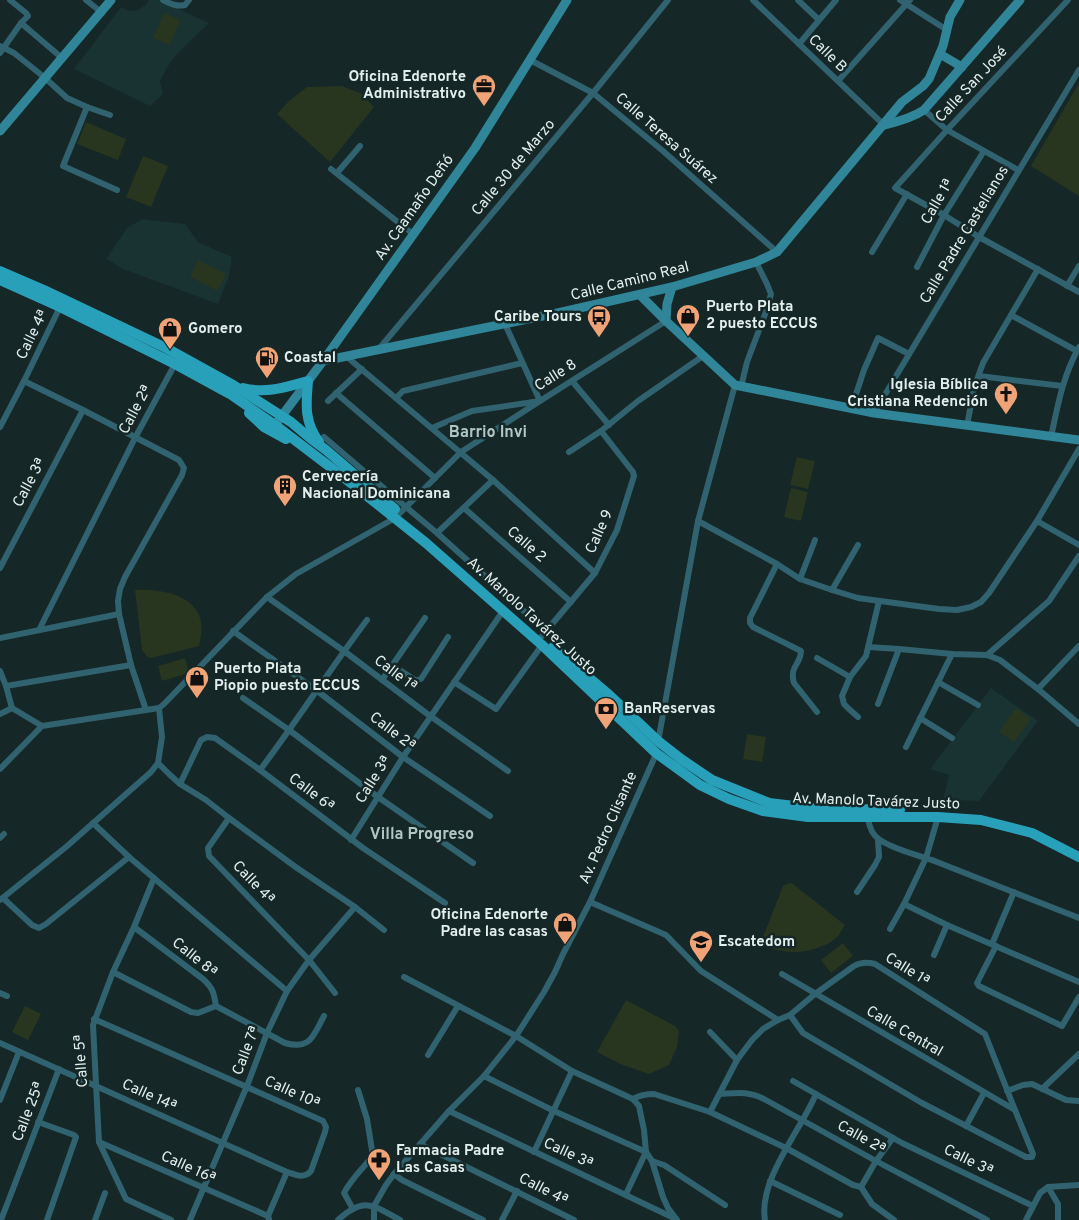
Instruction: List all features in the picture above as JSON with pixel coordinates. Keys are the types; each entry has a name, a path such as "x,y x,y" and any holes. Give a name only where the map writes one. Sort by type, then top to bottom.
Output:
{"main road":[{"name":"Av. Manolo Tavárez Justo","path":"0,271 166,348 233,385 282,416 326,450 544,637 656,754 700,785 729,799 763,811 808,818 938,817 981,820 1032,833 1079,857"},
{"name":"Av. Manolo Tavárez Justo","path":"0,280 60,307 175,364 230,394 275,425 400,513 426,543 503,611 544,637 546,641 608,693 658,741 712,780 769,802 811,808 941,811 982,814 1030,827 1079,850"},
{"path":"233,385 264,391 280,389 308,381 306,416 312,431 326,450"},
{"path":"239,400 264,427 304,447"}],"street":[{"path":"10,0 28,16 1,49 14,52 67,98 110,115"},
{"path":"86,0 101,12"},
{"path":"0,130 111,0"},
{"path":"164,0 179,6 185,5 189,0"},
{"name":"Av. Caamaño Deñó","path":"275,425 475,148 567,0"},
{"name":"Calle 30 de Marzo","path":"378,351 668,0"},
{"name":"Calle B","path":"754,0 884,125"},
{"path":"798,0 819,20"},
{"path":"799,44 836,0"},
{"path":"900,0 908,2 947,30"},
{"path":"938,94 937,84 929,79 940,54 950,17 960,0"},
{"path":"884,125 924,110 1020,0"},
{"name":"Calle San José","path":"907,194 895,188 1068,0"},
{"path":"838,82 908,2"},
{"path":"21,23 62,58"},
{"path":"940,54 962,67"},
{"name":"Calle Teresa Suárez","path":"530,60 593,93 663,151 777,252"},
{"name":"Calle Padre Castellanos","path":"874,413 1079,70"},
{"name":"Calle Camino Real","path":"323,361 378,351 672,287 756,262 777,252 902,102 929,79"},
{"path":"86,107 63,166 117,190"},
{"path":"924,110 947,130 1018,170"},
{"path":"360,146 334,171 414,234"},
{"name":"Calle 1ª","path":"917,266 944,216 984,151"},
{"path":"872,252 907,194 979,237 1079,292"},
{"name":"Av. Pedro Clisante","path":"374,1206 394,1174 449,1111 484,1076 516,1036 555,972 590,902 656,754 698,521 738,386 771,294 756,262"},
{"path":"1067,286 1079,266"},
{"path":"967,426 974,388 983,363 1038,269"},
{"path":"666,321 667,304 672,287"},
{"path":"640,294 703,356 738,386 874,413 1079,440"},
{"name":"Calle 4ª","path":"0,427 60,307"},
{"path":"1011,315 1078,349 1062,386 1051,437"},
{"name":"Calle 8","path":"159,708 266,596 296,574 400,513 461,452 666,321"},
{"path":"432,428 472,412 540,401 505,324"},
{"path":"851,408 864,370 878,338 909,354"},
{"path":"569,452 601,431 638,401 703,356"},
{"path":"347,357 461,452 595,573"},
{"path":"396,398 403,391 522,363"},
{"name":"Calle 2ª","path":"39,630 135,438 175,364"},
{"path":"328,401 362,369"},
{"path":"978,376 1062,386"},
{"path":"24,381 179,460 184,468 182,475 125,577 119,595 119,614 131,665 146,710"},
{"path":"572,381 609,425"},
{"path":"336,393 435,478"},
{"name":"Calle 3ª","path":"0,568 83,410"},
{"name":"Calle 9","path":"544,637 595,573 617,530 634,476 634,472 601,431"},
{"path":"324,437 400,513 437,533 544,637 496,709 454,682"},
{"path":"698,521 800,578 832,590 858,598 957,610 971,607 981,602 989,594 1037,522 1079,449"},
{"path":"437,533 493,480"},
{"name":"Calle 2","path":"464,508 571,602"},
{"path":"1037,522 1079,545"},
{"path":"800,578 815,540"},
{"path":"832,590 858,544"},
{"path":"988,655 1049,600 1079,556"},
{"path":"777,564 750,618 750,623 801,651 802,654 793,670 794,683 817,712"},
{"name":"Calle 1ª","path":"266,596 508,771"},
{"path":"858,717 844,704 842,696 850,677 866,656 879,601"},
{"name":"Calle 3ª","path":"352,840 431,716 503,611"},
{"path":"0,638 119,614"},
{"path":"382,680 425,618"},
{"path":"260,770 367,620"},
{"name":"Calle 2ª","path":"233,631 316,690 404,757 490,816"},
{"path":"392,665 414,680 421,679 448,637"},
{"path":"1038,689 1079,646"},
{"path":"868,647 988,655 1000,660 1079,724"},
{"path":"878,704 899,649"},
{"path":"906,747 952,654"},
{"path":"817,658 850,677"},
{"path":"6,686 131,665"},
{"path":"0,671 12,708 42,726"},
{"path":"938,682 978,705"},
{"path":"243,698 378,797 473,863"},
{"path":"0,714 12,708"},
{"path":"0,769 42,726 159,708 162,737 158,763 151,772 66,847 1,899 32,925 39,928 129,857"},
{"path":"920,718 952,738"},
{"name":"Calle 6ª","path":"180,784 201,740 207,737 214,738 260,770 352,840 445,903"},
{"path":"158,763 180,784 206,800 296,868 384,930"},
{"path":"890,929 926,858 938,817"},
{"name":"Calle 4ª","path":"229,818 208,848 209,856 310,960 335,993"},
{"path":"868,818 869,827 878,839 894,847 1079,918"},
{"path":"93,823 129,857 286,991"},
{"path":"857,892 879,857 878,839"},
{"name":"Calle 5ª","path":"154,878 113,972 93,1025 99,1142 126,1198 171,1220"},
{"path":"1014,892 977,983 979,986 1062,1026 1079,997"},
{"path":"590,902 666,935 701,971 778,1020"},
{"path":"904,904 947,925 1079,982"},
{"name":"Calle 7ª","path":"190,1220 224,1143 266,1033 286,991 355,908"},
{"path":"934,955 947,925"},
{"name":"Calle 8ª","path":"134,927 211,986 216,1006"},
{"name":"Calle 1ª","path":"710,1112 737,1060 763,1028 790,1015 815,994 859,963 867,962 875,964 985,1034 1033,1154 1032,1157 1026,1157 966,1126"},
{"path":"113,972 191,1012 198,1013 216,1006 285,1043 293,1045 301,1046 307,1043 313,1037 324,1016"},
{"name":"Calle Central","path":"782,974 1015,1110"},
{"path":"404,977 516,1036 572,1071 633,1099 639,1106 646,1152 652,1161 668,1208 677,1220"},
{"path":"0,993 7,996"},
{"path":"428,1055 458,1006"},
{"path":"790,1015 803,1033 922,1103 966,1126 984,1093"},
{"name":"Calle 10ª","path":"94,1019 323,1121 326,1124 326,1132 311,1170 308,1174 299,1176 287,1172"},
{"path":"710,1032 737,1060"},
{"name":"Calle 14ª","path":"0,1043 287,1172"},
{"path":"0,1100 19,1052"},
{"path":"1042,1089 1079,1054"},
{"name":"Calle 25ª","path":"0,1220 59,1069"},
{"path":"534,1152 572,1071"},
{"path":"484,1076 554,1111 646,1152"},
{"name":"Calle 3ª","path":"793,1081 893,1138 1033,1206"},
{"path":"1007,1091 1032,1084 1066,1100 1079,1101"},
{"path":"353,1209 344,1193 349,1183 373,1156 367,1119 358,1090"},
{"name":"Calle 2ª","path":"720,1094 745,1093 755,1095 986,1220"},
{"path":"633,1099 640,1095 654,1094 710,1112 786,1148 852,1185 861,1187 872,1204 894,1220"},
{"path":"765,1217 765,1199 770,1182 786,1148 816,1094"},
{"name":"Calle 3ª","path":"449,1111 677,1220"},
{"path":"38,1122 76,1137 47,1220"},
{"path":"861,1187 876,1161 893,1138"},
{"name":"Calle 16ª","path":"99,1142 269,1218"},
{"name":"Calle 4ª","path":"420,1144 574,1220"},
{"path":"626,1194 646,1152"},
{"path":"652,1161 664,1165 725,1205"},
{"path":"269,1218 287,1172"},
{"path":"394,1174 402,1180 482,1220"},
{"path":"770,1182 840,1215"},
{"path":"1026,1220 1040,1193 1048,1187 1079,1185"},
{"path":"1048,1187 1058,1204 1058,1220"},
{"path":"502,1220 517,1192"},
{"path":"94,1220 104,1193"},
{"path":"338,1220 349,1210 361,1205 374,1206 400,1220"},
{"path":"374,1206 374,1220"}],"shaded area":[{"path":"149,0 160,0 209,23 174,57 160,81 163,94 150,106 74,69 121,7 129,11 138,10 147,4"},
{"path":"164,13 180,20 170,45 153,38"},
{"path":"1079,83 1079,196 1031,166"},
{"path":"342,86 362,94 374,107 330,162 277,114 289,101 307,87"},
{"path":"86,122 126,139 118,160 77,144"},
{"path":"143,156 168,166 151,207 126,197"},
{"path":"142,219 185,224 198,242 232,257 229,276 218,304 123,269 106,259 127,228"},
{"path":"198,260 226,274 218,291 190,277"},
{"path":"797,457 815,461 808,489 790,485"},
{"path":"791,488 808,492 801,521 784,517"},
{"path":"135,590 154,590 173,594 189,603 196,610 201,621 199,646 151,658 147,657 142,650"},
{"path":"185,658 189,673 162,681 158,666"},
{"path":"991,688 1038,721 979,801 943,800 949,775 930,769"},
{"path":"1016,708 1031,719 1014,742 999,732"},
{"path":"747,734 766,737 762,762 743,759"},
{"path":"790,883 845,925 836,939 814,949 799,952 776,950 760,945 783,886"},
{"path":"843,943 853,956 831,973 821,960"},
{"path":"626,1000 675,1026 679,1031 677,1047 669,1065 649,1074 620,1064 597,1052"},
{"path":"25,1006 41,1014 28,1040 12,1032"}],"place":[{"name":"Oficina Edenorte Administrativo","path":"484,107"},
{"name":"Puerto Plata 2 puesto ECCUS","path":"688,337"},
{"name":"Caribe Tours","path":"599,338"},
{"name":"Gomero","path":"170,350"},
{"name":"Coastal","path":"267,379"},
{"name":"Iglesia Bíblica Cristiana Redención","path":"1006,415"},
{"name":"Cervecería Nacional Dominicana","path":"285,507"},
{"name":"Puerto Plata Piopio puesto ECCUS","path":"197,699"},
{"name":"BanReservas","path":"606,730"},
{"name":"Oficina Edenorte Padre las casas","path":"565,945"},
{"name":"Escatedom","path":"701,963"},
{"name":"Farmacia Padre Las Casas","path":"379,1181"}],"district":[{"name":"Barrio Invi","path":"488,433"},
{"name":"Villa Progreso","path":"422,835"}]}
